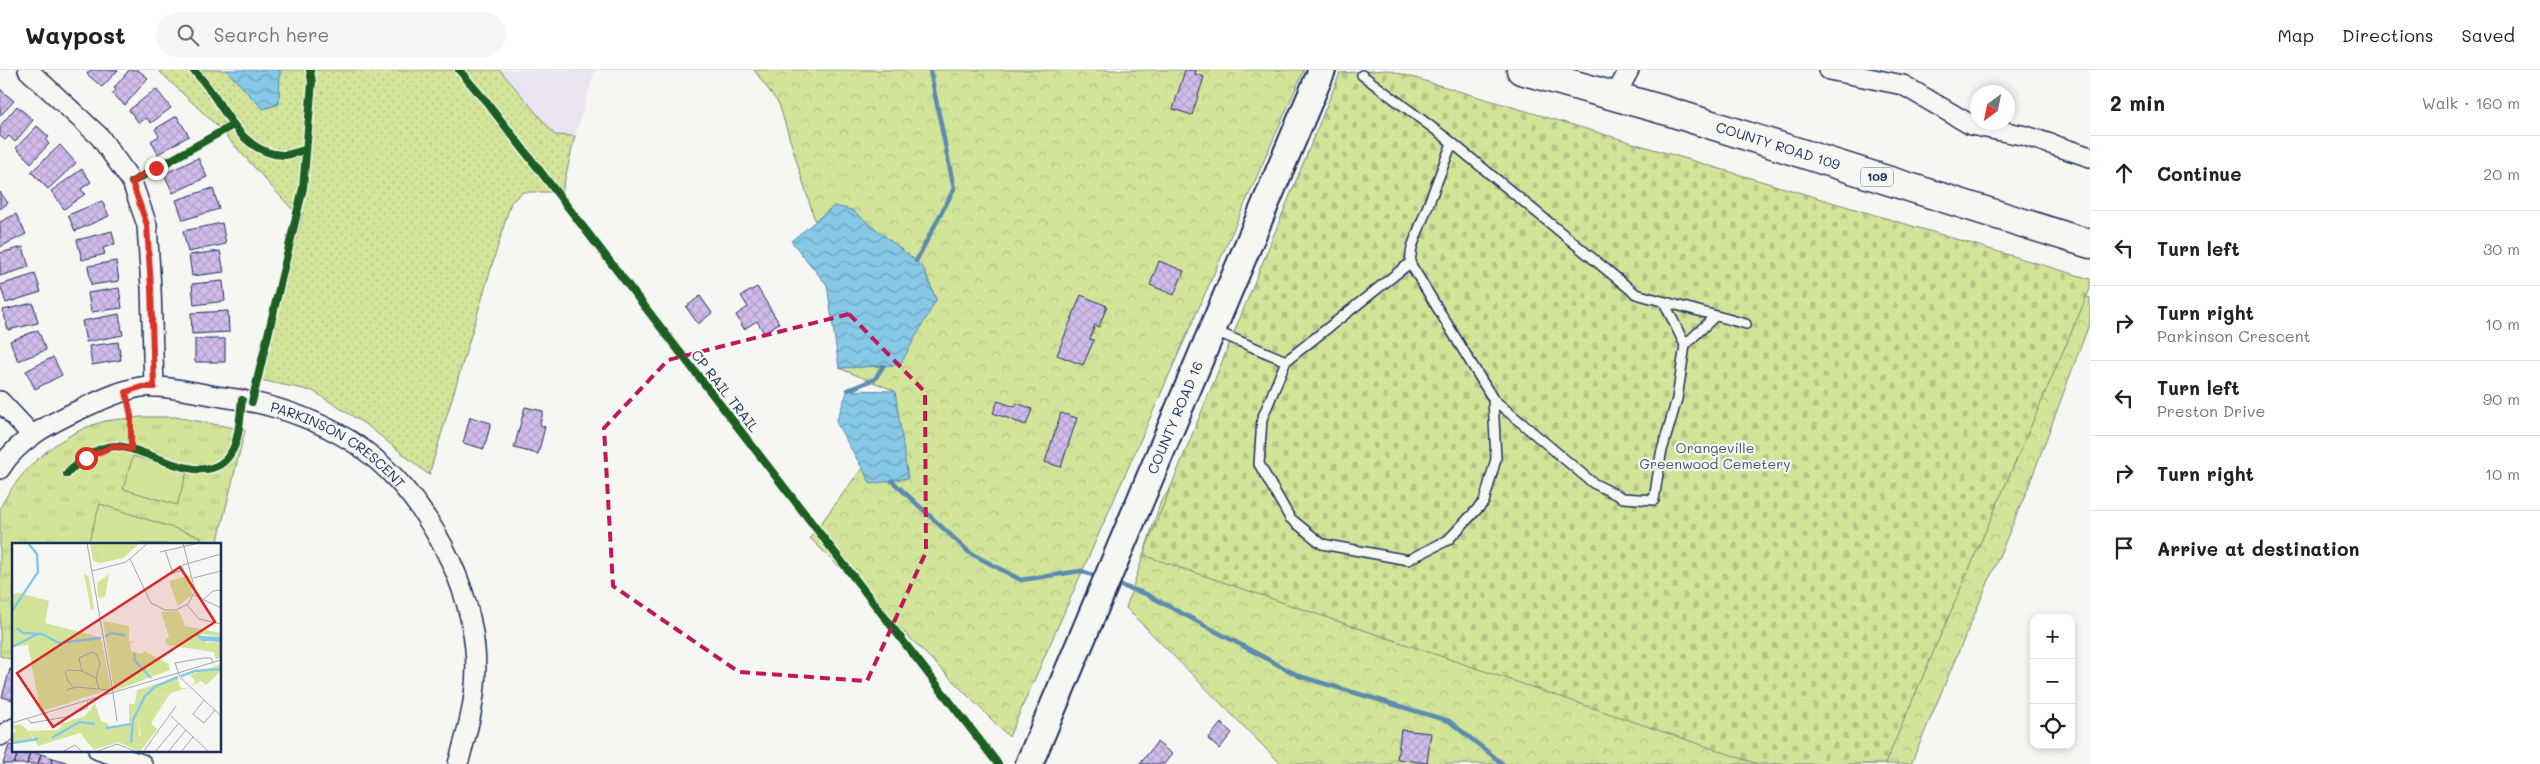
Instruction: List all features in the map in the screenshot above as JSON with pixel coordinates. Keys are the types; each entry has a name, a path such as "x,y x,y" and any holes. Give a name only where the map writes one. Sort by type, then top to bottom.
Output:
{"main road":[{"name":"COUNTY ROAD 16","path":"1029,764 1322,70"},
{"name":"COUNTY ROAD 109","path":"1521,70 1615,96 2090,244"}],"street":[{"path":"28,70 100,137 132,182 147,225 154,387"},
{"path":"1615,96 1629,70"},
{"path":"1829,70 1903,85 1970,125 2026,136 2090,157"},
{"name":"PARKINSON CRESCENT","path":"0,469 32,435 95,403 141,387 154,387 242,400 285,409 316,422 352,442 388,472 414,501 440,539 454,570 470,616 475,651 473,709 458,764"},
{"path":"0,401 32,435"},
{"path":"0,736 12,729"},
{"path":"105,752 142,764"}],"lane":[{"path":"1362,75 1452,143 1636,294 1746,324"},
{"path":"1452,143 1412,247 1410,262 1493,399 1593,483 1623,498 1654,500 1660,454 1677,399 1686,345 1714,316"},
{"path":"1410,262 1286,360 1262,418 1259,464 1290,518 1322,544 1408,560 1448,540 1484,502 1496,459 1493,399"},
{"path":"1664,302 1686,345"},
{"path":"1212,329 1286,360"}],"highlighted area":[{"path":"849,314 925,392 926,552 867,681 739,672 613,586 604,428 668,360"}],"shaded area":[{"path":"500,70 595,70 575,136 555,135"}],"green space":[{"path":"158,70 226,70 263,109 279,104 280,70 500,70 555,135 575,136 562,192 523,192 511,202 429,475 368,426 313,391 260,380 303,212 291,208 216,125"},
{"path":"754,70 1304,70 1009,737 810,538 862,468 871,484 895,391 839,368 883,366 936,300 924,269 916,261 834,206 815,221 779,104"},
{"name":"Orangeville Greenwood Cemetery","path":"1388,70 2090,279 2090,289 1885,764 1758,764 1143,555 1340,73"},
{"name":"Orangeville Greenwood Cemetery","path":"1790,191 2090,298 2090,322 2028,488 1911,764 1281,764 1126,608 1161,501 1243,387"},
{"path":"140,417 176,417 245,430 217,543 12,543 12,659 0,656 0,508 8,493 19,479 44,454 73,434 105,421"},
{"path":"133,456 187,472 177,505 123,489"},
{"path":"100,504 201,537 199,543 88,543"}],"water":[{"path":"226,70 280,70 279,104 263,109"},
{"path":"834,206 852,210 924,269 936,300 900,365 839,368 827,285 791,241"},
{"path":"848,390 895,391 908,478 871,484 836,422"}],"building":[{"path":"90,70 118,70 102,87 87,74"},
{"path":"129,70 138,70 148,78 125,105 112,94 116,90 114,88"},
{"path":"1185,70 1196,70 1195,74 1204,77 1192,115 1173,109"},
{"path":"0,89 14,101 0,116"},
{"path":"156,89 171,108 151,123 146,118 139,123 129,110"},
{"path":"17,106 33,120 15,142 9,136 5,140 0,136 0,126"},
{"path":"177,116 189,136 158,154 151,141 159,136 155,129"},
{"path":"37,126 49,137 46,140 49,144 31,163 16,148"},
{"path":"60,145 76,163 48,189 31,172"},
{"path":"198,158 207,177 173,193 164,174"},
{"path":"82,169 91,182 81,189 85,194 64,209 51,191"},
{"path":"213,188 219,209 183,220 176,200"},
{"path":"0,192 8,203 0,209"},
{"path":"102,201 109,216 75,231 68,215"},
{"path":"16,214 26,234 0,247 0,222"},
{"path":"222,223 226,244 188,252 183,231"},
{"path":"112,231 115,244 103,248 105,254 82,260 77,240"},
{"path":"23,247 29,267 0,276 0,253"},
{"path":"220,251 224,272 192,276 189,255"},
{"path":"116,261 119,281 91,285 88,266"},
{"path":"1159,261 1184,271 1174,295 1150,285"},
{"path":"35,274 41,292 6,303 0,285"},
{"path":"223,281 225,301 194,305 192,284"},
{"path":"757,287 779,323 764,333 757,321 744,329 736,315 748,307 741,296"},
{"path":"119,288 122,308 91,312 88,293"},
{"path":"1081,295 1107,306 1099,327 1095,325 1090,339 1094,340 1083,365 1057,355"},
{"path":"700,296 712,313 698,324 686,307"},
{"path":"33,303 38,323 8,330 3,310"},
{"path":"228,311 229,332 192,334 191,313"},
{"path":"119,314 123,335 86,342 82,321"},
{"path":"38,330 46,350 18,361 10,341"},
{"path":"195,339 225,339 225,362 195,362"},
{"path":"118,342 121,360 92,365 89,346"},
{"path":"53,357 62,375 35,389 26,371"},
{"path":"998,401 1015,407 1017,403 1032,409 1026,425 993,413"},
{"path":"525,407 543,411 540,425 545,427 538,454 514,448"},
{"path":"1061,413 1077,418 1061,467 1045,462"},
{"path":"470,417 491,423 484,449 463,443"},
{"path":"10,669 12,670 12,700 2,697"},
{"path":"1221,723 1232,733 1219,749 1208,739"},
{"path":"1401,730 1431,733 1427,763 1397,759"},
{"path":"1157,742 1172,754 1164,764 1140,764"},
{"path":"9,745 12,746 12,752 18,752 14,764 3,764"},
{"path":"18,752 30,752 27,764 14,764"},
{"path":"30,752 41,754 38,764 27,764"},
{"path":"41,754 53,758 51,764 38,764"},
{"path":"53,758 66,762 66,764 51,764"}],"waterway":[{"path":"916,261 954,189 930,70"},
{"path":"848,390 875,379 883,366"},
{"path":"892,481 970,553 1021,580 1081,571 1099,577"},
{"path":"1113,583 1146,594 1299,676 1449,721 1503,764"}],"cycle path":[{"path":"193,70 204,81 231,122 253,145 267,152 283,155 306,150"},
{"path":"252,402 303,188 312,82 310,70"},
{"name":"CP RAIL TRAIL","path":"459,70 489,105 998,764"},
{"path":"132,182 233,125"},
{"path":"67,474 82,460 95,452 115,446 129,448 178,466 195,469 210,468 223,462 233,449 238,431 242,400"}],"route":[{"path":"86,458 114,446 131,449 131,416 126,392 141,387 154,387 147,225 132,182 156,168"}]}
